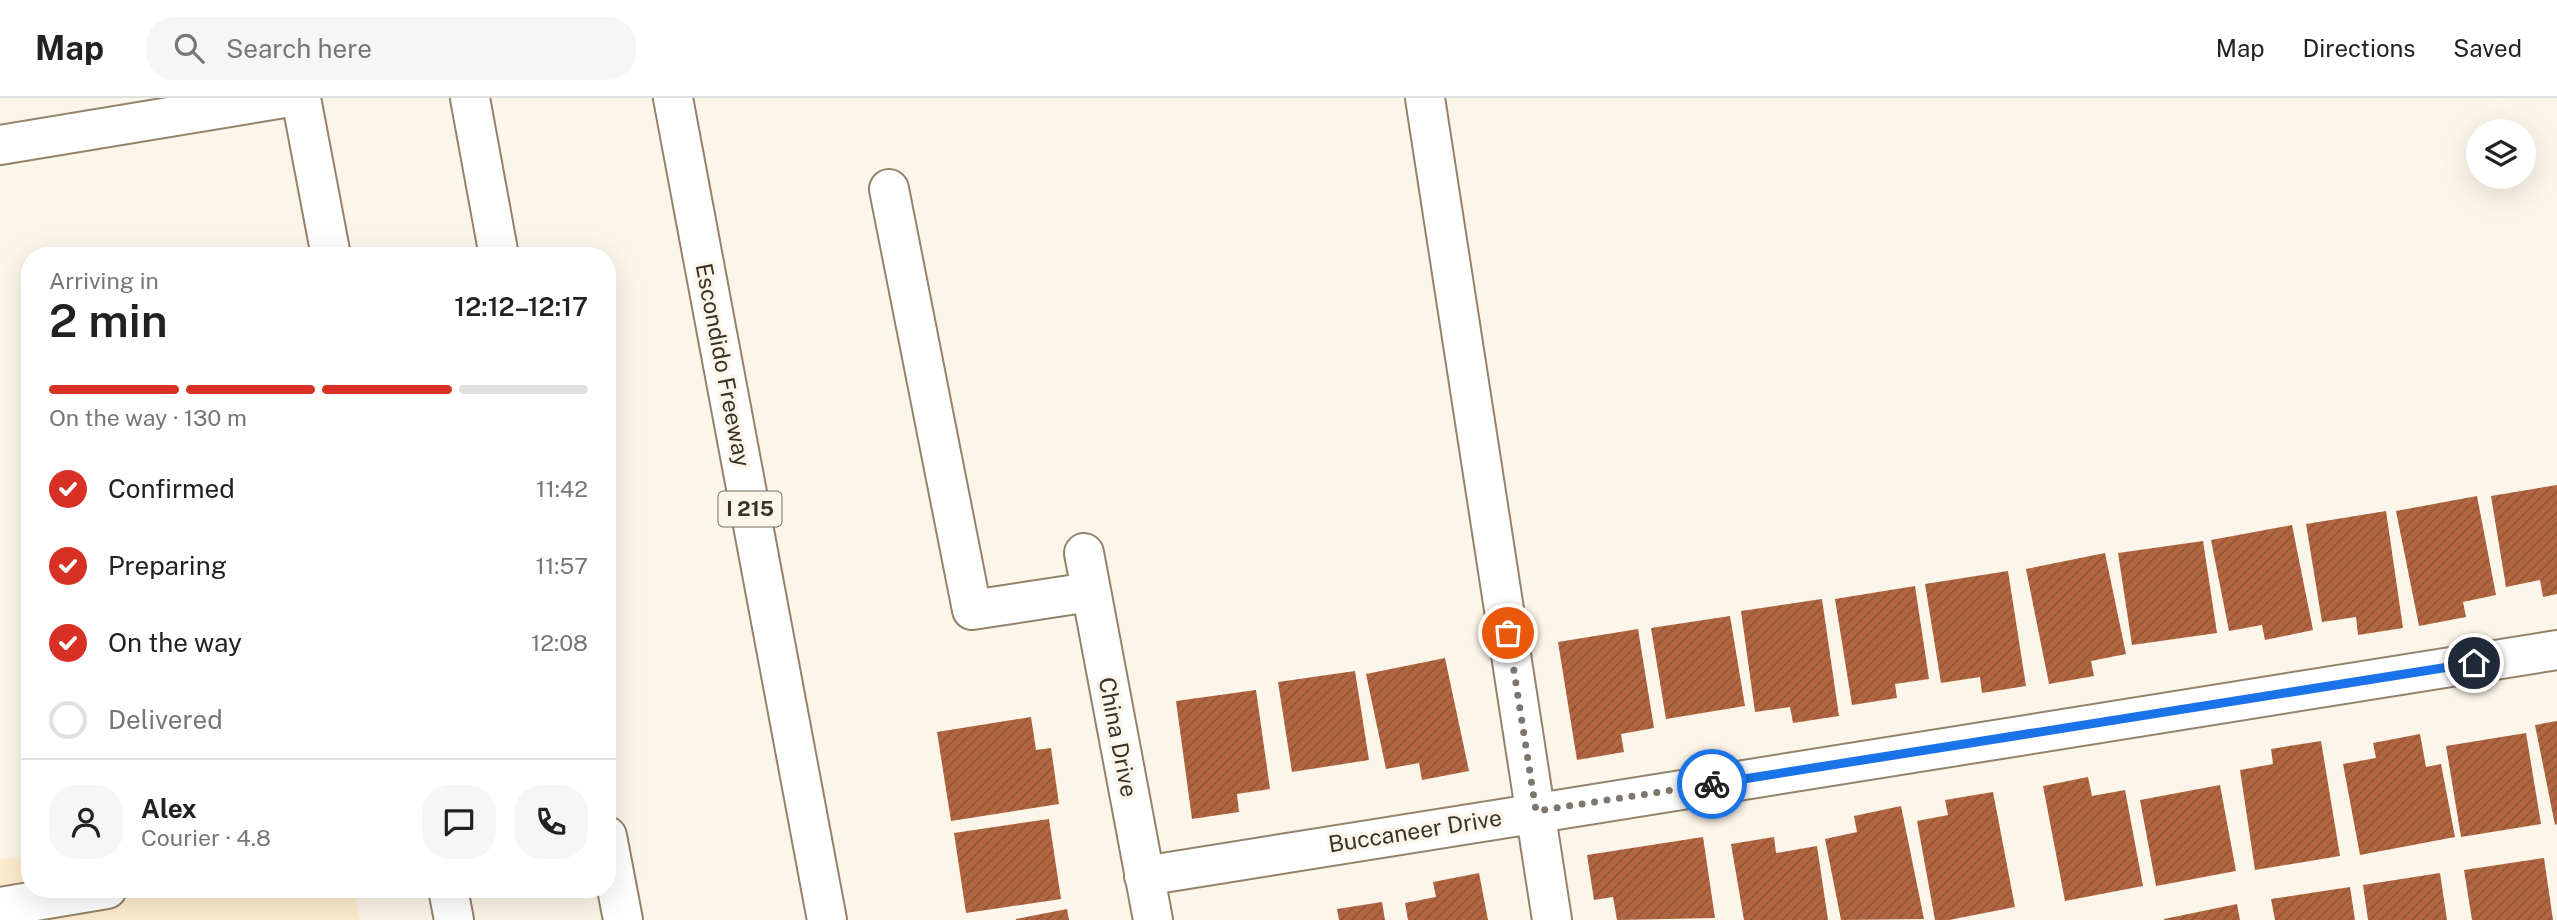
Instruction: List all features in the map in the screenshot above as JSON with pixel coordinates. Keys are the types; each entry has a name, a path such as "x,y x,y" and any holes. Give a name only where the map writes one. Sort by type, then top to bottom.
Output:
{"main road":[{"path":"0,145 284,98"},
{"path":"301,98 329,247"},
{"path":"470,98 497,247"},
{"name":"Escondido Freeway","path":"673,98 827,920"},
{"path":"1425,98 1552,920"},
{"path":"889,189 971,610 1090,592"},
{"name":"China Drive","path":"1084,553 1153,920"},
{"name":"Buccaneer Drive","path":"1144,876 1536,811 2557,650"},
{"path":"616,883 623,920"},
{"path":"0,907 54,898"},
{"path":"450,898 454,920"}],"shaded area":[{"path":"21,856 21,898 356,898 360,920 0,920 0,860"}],"building":[{"path":"2557,485 2557,594 2543,597 2540,580 2506,587 2491,496"},
{"path":"2477,496 2496,595 2463,602 2466,617 2419,626 2396,511"},
{"path":"2386,511 2403,628 2358,635 2356,617 2322,622 2306,524"},
{"path":"2292,525 2313,630 2265,640 2262,625 2229,631 2211,540"},
{"path":"2203,541 2217,633 2132,645 2118,553"},
{"path":"2105,553 2126,654 2091,661 2094,676 2049,684 2026,569"},
{"path":"2008,571 2026,686 1982,693 1980,677 1941,683 1925,584"},
{"path":"1915,586 1929,679 1895,684 1897,698 1852,705 1835,599"},
{"path":"1822,599 1839,716 1793,723 1790,707 1755,712 1741,611"},
{"path":"1730,616 1745,706 1666,719 1651,628"},
{"path":"1638,629 1654,728 1621,734 1624,752 1577,760 1558,642"},
{"path":"1445,658 1469,771 1422,780 1419,763 1386,769 1366,674"},
{"path":"1355,671 1369,760 1292,772 1278,682"},
{"path":"1256,690 1270,789 1237,794 1239,812 1192,819 1176,701"},
{"path":"1031,717 1036,750 1051,748 1059,804 951,821 937,732"},
{"path":"2557,721 2557,824 2555,825 2535,725"},
{"path":"2526,733 2541,824 2461,837 2446,746"},
{"path":"2420,734 2426,767 2441,764 2455,837 2360,855 2343,764 2376,758 2373,743"},
{"path":"2321,741 2340,856 2255,870 2240,770 2273,764 2271,749"},
{"path":"2088,777 2092,796 2125,790 2143,886 2065,901 2043,786"},
{"path":"2220,785 2236,871 2156,886 2140,800"},
{"path":"1993,792 2015,907 1949,920 1935,920 1917,821 1948,815 1945,800"},
{"path":"1901,806 1924,919 1841,920 1825,839 1857,832 1854,816"},
{"path":"1049,819 1061,899 966,913 954,833"},
{"path":"1703,837 1715,918 1617,920 1613,897 1594,900 1587,855"},
{"path":"1774,837 1776,853 1817,846 1828,920 1744,920 1731,844"},
{"path":"2544,858 2553,920 2472,920 2464,870"},
{"path":"1479,873 1488,920 1408,920 1405,903 1436,897 1433,882"},
{"path":"2440,873 2447,920 2368,920 2363,885"},
{"path":"2350,887 2355,920 2275,920 2271,899"},
{"path":"1382,902 1385,920 1339,920 1337,909"},
{"path":"2237,904 2240,920 2164,920 2164,919"},
{"path":"1067,909 1069,920 1016,920 1016,919"}],"way so far":[{"path":"1508,633 1536,811 1712,784"}],"route":[{"path":"1712,784 2474,663"}]}
